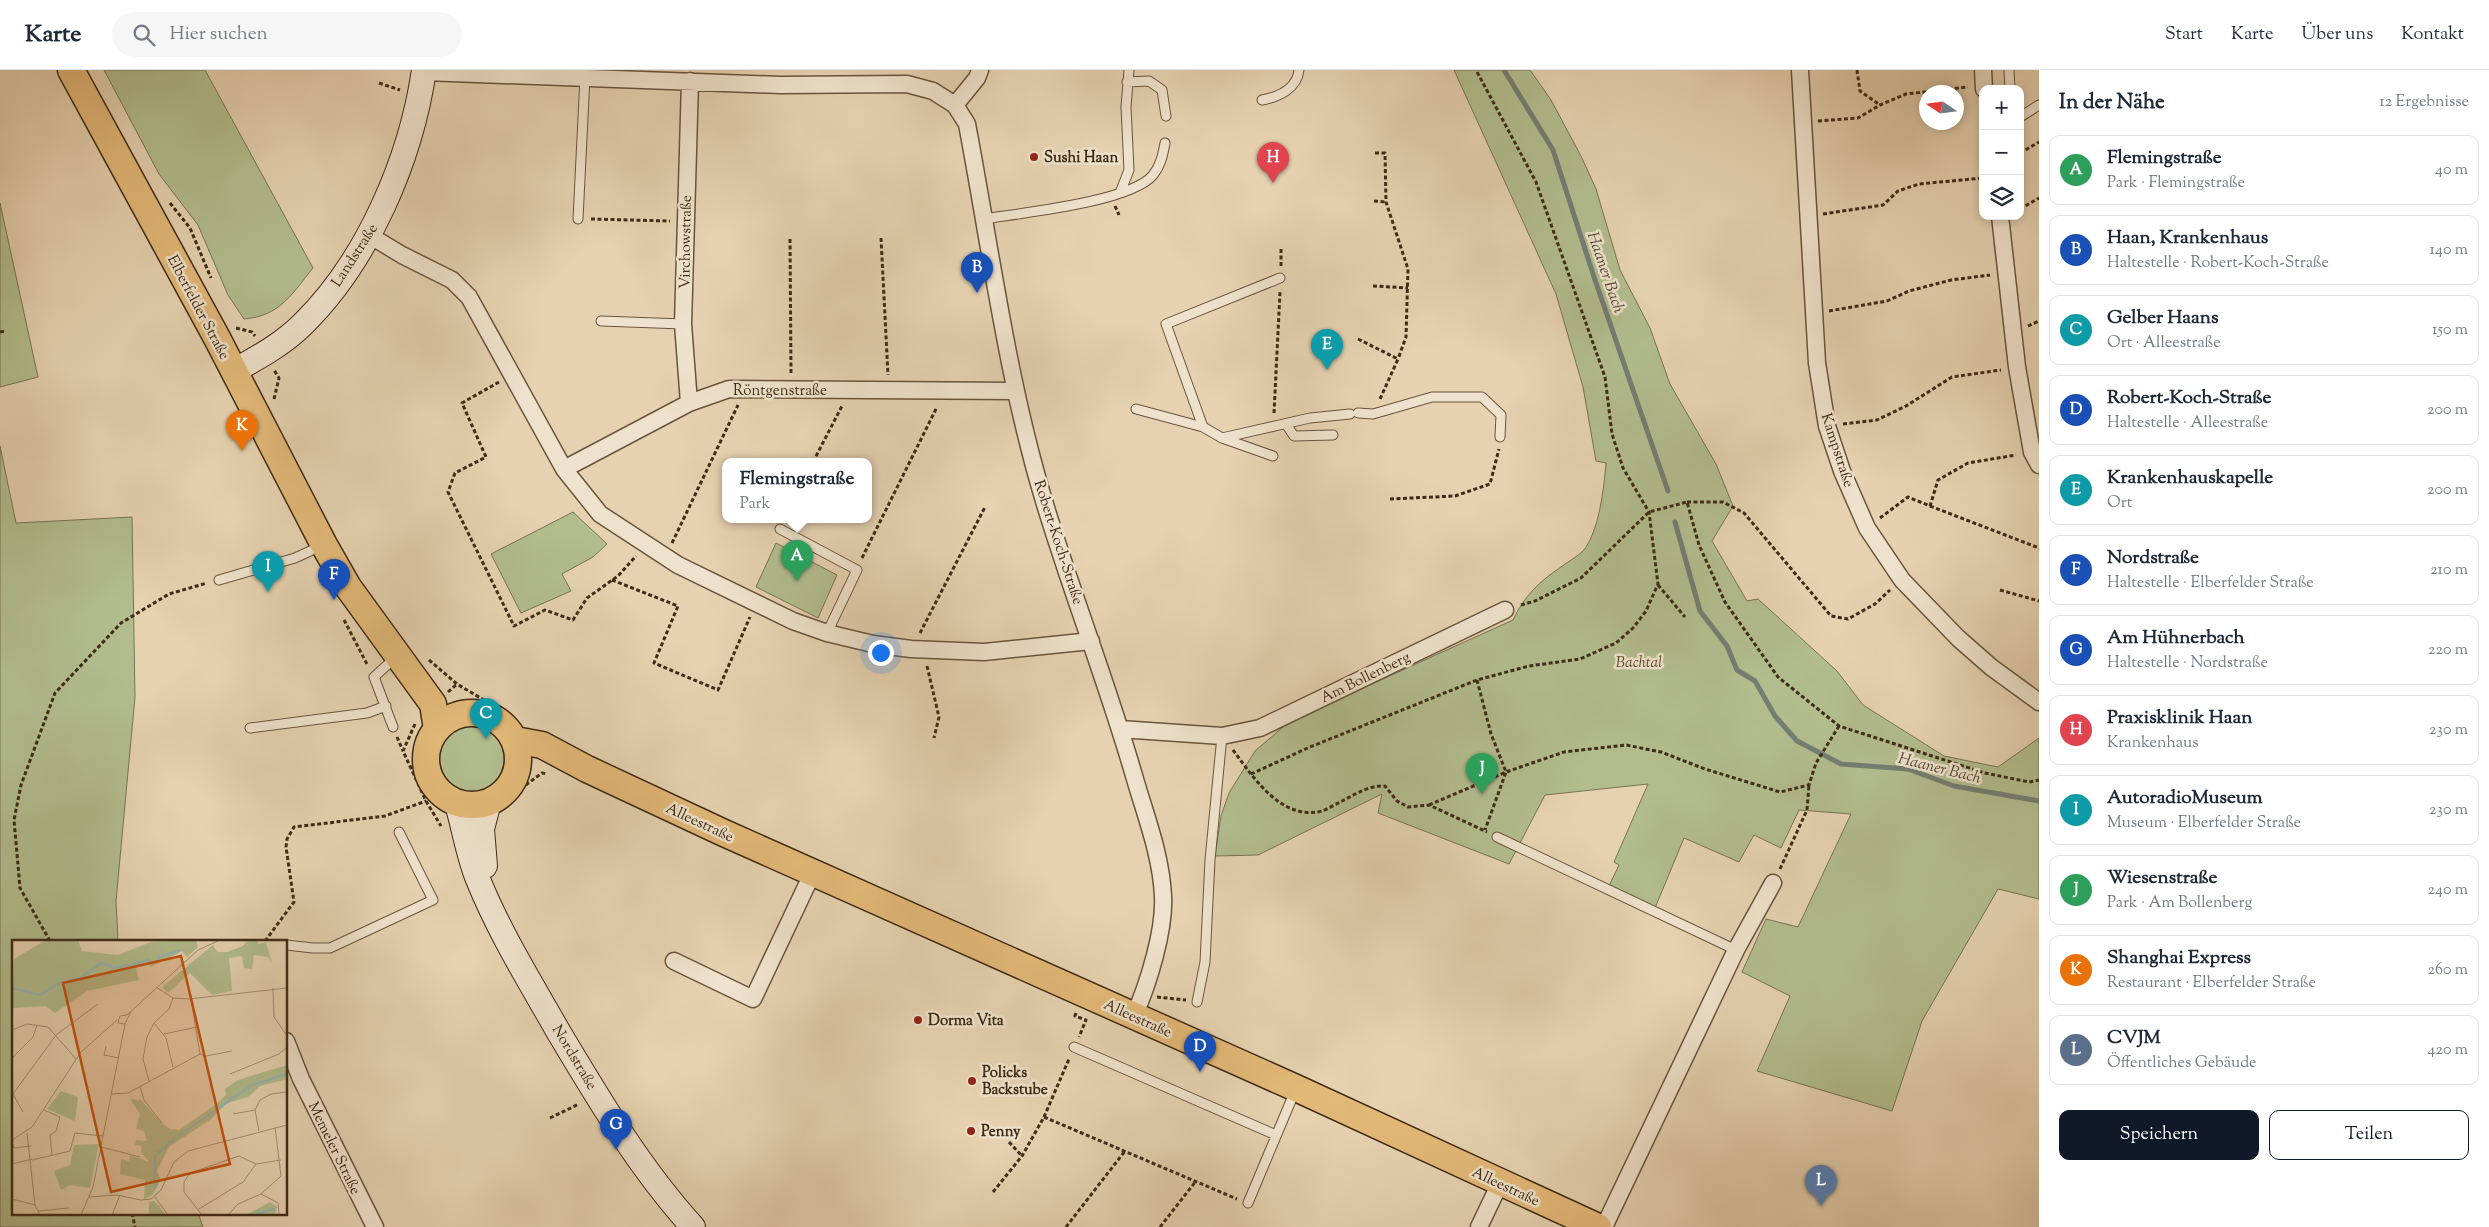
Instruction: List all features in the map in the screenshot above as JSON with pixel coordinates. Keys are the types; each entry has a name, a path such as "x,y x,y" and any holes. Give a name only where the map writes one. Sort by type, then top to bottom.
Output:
{"main road":[{"name":"Elberfelder Straße","path":"70,70 234,370 324,545 348,587 399,654 433,704 437,729"},
{"name":"Elberfelder Straße","path":"399,654 472,712"},
{"path":"472,712 490,716 505,727 516,730 517,757 515,774 498,804 474,806 457,804 439,791 428,772 427,750 437,729 453,716 472,712"},
{"name":"Alleestraße","path":"516,730 587,769 813,872 1137,1006 1296,1088 1598,1227"},
{"name":"Alleestraße","path":"515,774 544,764 587,769"}],"street":[{"path":"424,71 780,85 906,84 933,91 955,105 977,78 980,70"},
{"name":"Kampstraße","path":"1800,70 1817,363 1827,426 1842,471 1867,528 1902,580 1958,638 1991,667 2039,702"},
{"name":"Landstraße","path":"234,370 264,354 302,325 323,302 370,235 392,188 416,113 424,71"},
{"name":"Virchowstraße","path":"689,403 683,324 690,81"},
{"name":"Robert-Koch-Straße","path":"955,105 967,124 995,291 1015,391 1044,500 1120,729 1158,860 1163,897 1160,937 1137,1006"},
{"path":"2000,220 2018,367 2035,459"},
{"path":"370,235 402,255 452,280 469,297 564,469 600,514 665,557 793,621 826,633 873,644 917,649 984,652 1092,641"},
{"name":"Röntgenstraße","path":"564,469 689,403 729,389 1015,391"},
{"name":"Am Bollenberg","path":"1120,729 1222,736 1260,728 1505,610"},
{"name":"Nordstraße","path":"457,804 476,875 503,937 576,1061 629,1143 673,1204 693,1227"},
{"name":"Nordstraße","path":"488,902 482,829 498,804"},
{"path":"674,961 753,999 813,872"},
{"path":"1604,1227 1736,950 1773,883"},
{"name":"Memeler Straße","path":"288,1046 301,1080 374,1227"},
{"path":"1479,1227 1500,1183"}],"lane":[{"path":"1120,193 1129,170 1127,82 1129,70"},
{"path":"1262,100 1281,96 1299,76 1299,70"},
{"path":"2009,70 2010,85"},
{"path":"578,219 585,76"},
{"path":"1127,82 1148,81 1162,90 1166,116"},
{"path":"2024,114 2039,105"},
{"path":"984,219 1111,197 1153,176 1161,162 1165,143"},
{"path":"1203,427 1166,324 1280,278"},
{"path":"601,321 683,324"},
{"path":"1222,438 1310,418 1373,414 1432,396 1482,397 1501,415 1500,437"},
{"path":"1136,409 1203,427 1222,438 1273,456"},
{"path":"1286,424 1294,436 1333,435"},
{"path":"780,529 857,570 826,633"},
{"path":"219,580 295,558 324,545"},
{"path":"393,727 374,677 399,654"},
{"path":"250,728 367,714 386,706"},
{"path":"1196,1002 1205,962 1210,860 1222,736"},
{"path":"288,945 330,948 433,900 399,832"},
{"path":"1497,836 1736,950"},
{"path":"1074,1047 1276,1136"},
{"path":"1248,1203 1296,1088"}],"path":[{"path":"1251,774 1310,747 1477,680 1529,666 1580,659 1616,642 1633,628 1646,610 1658,584 1649,512 1623,468 1612,434 1605,377 1536,182 1476,70"},
{"path":"1858,70 1860,91 1880,105"},
{"path":"1802,123 1858,118 1880,105 1906,94 1984,81"},
{"path":"379,84 402,91"},
{"path":"2024,151 2039,142"},
{"path":"1373,414 1406,337 1408,288 1408,269 1386,202 1385,154 1375,152"},
{"path":"1808,216 1883,205 1898,191 1919,184 1979,178"},
{"path":"2024,206 2039,198"},
{"path":"1374,201 1386,202"},
{"path":"578,219 685,221"},
{"path":"881,238 888,390"},
{"path":"790,239 792,388"},
{"path":"1813,314 1887,301 1909,292 1951,280 2006,273"},
{"path":"1274,427 1280,278"},
{"path":"1373,286 1408,288"},
{"path":"0,332 6,331"},
{"path":"1358,338 1398,359"},
{"path":"264,354 278,378 272,404"},
{"path":"1827,426 1877,420 1906,406 1952,377 2018,367"},
{"path":"512,374 462,403 486,457 455,473 448,492 514,626 545,610 573,620 587,598 612,580 646,546"},
{"path":"665,557 746,389"},
{"path":"815,458 850,390"},
{"path":"857,570 945,391"},
{"path":"1390,499 1424,500 1455,496 1490,484 1498,457 1500,437"},
{"path":"1930,506 1938,480 1968,463 2035,459"},
{"path":"1867,528 1908,498 2039,548"},
{"path":"1687,502 1699,545 1725,602 1778,676 1838,726 1985,773 2029,782 2039,780"},
{"path":"1505,610 1536,601 1581,578 1649,512 1687,502 1724,502 1744,513 1831,616 1848,619 1875,604 1902,580"},
{"path":"934,738 939,717 917,649 985,507"},
{"path":"49,940 20,888 14,820 21,786 55,693 121,623 168,594 219,580"},
{"path":"612,580 678,606 654,663 718,690 756,603"},
{"path":"1658,584 1685,617"},
{"path":"2000,590 2039,602"},
{"path":"428,659 516,730"},
{"path":"1477,680 1491,734 1506,772 1485,831"},
{"path":"1773,883 1807,810 1809,784 1816,763 1838,726"},
{"path":"1222,736 1251,774 1277,802 1297,812 1321,811 1373,785 1384,786 1398,801 1408,807 1430,805 1506,772 1564,752 1626,745 1661,752 1706,769 1780,792 1809,784"},
{"path":"498,804 542,773 551,775"},
{"path":"266,940 294,902 286,847 294,827 385,816 426,801"},
{"path":"1430,805 1497,836"},
{"path":"1137,1006 1196,1002"},
{"path":"992,1192 1022,1156 1044,1116 1086,1020 1075,1016"},
{"path":"550,1118 584,1101"},
{"path":"1044,1116 1248,1203"},
{"path":"1009,1142 1022,1156"},
{"path":"1066,1227 1125,1151"},
{"path":"1160,1227 1196,1181"},
{"path":"132,1214 135,1227"}],"green space":[{"path":"104,70 205,70 313,268 291,295 276,308 256,317 244,319 228,295 198,225 159,174"},
{"name":"Bachtal","path":"1454,70 1530,70 1551,100 1581,156 1596,189 1620,270 1650,328 1670,384 1716,464 1733,506 1712,541 1747,601 1758,599 1837,671 1863,705 1944,756 1998,767 2039,738 2039,899 1998,889 1922,1021 1892,1111 1757,1071 1790,996 1742,972 1766,919 1798,927 1851,814 1799,810 1781,848 1754,835 1739,862 1684,838 1655,908 1608,888 1619,865 1614,862 1648,784 1545,795 1509,864 1378,813 1382,794 1258,855 1215,856 1221,816 1229,793 1255,751 1290,721 1513,620 1527,596 1539,584 1583,551 1597,521 1606,463 1596,461 1583,387 1556,294"},
{"path":"0,203 38,377 0,387"},
{"path":"0,446 16,523 132,517 135,697 116,901 118,940 12,940 12,1214 198,1214 203,1227 0,1227"},
{"path":"573,512 607,544 593,557 562,574 571,591 521,613 491,554"},
{"path":"776,543 837,575 818,618 756,587"},
{"path":"477,726 495,735 502,746 504,759 502,772 495,783 484,790 465,792 447,783 440,772 438,753 447,735 458,728"}],"waterway":[{"name":"Haaner Bach","path":"1504,70 1553,150 1594,277 1668,491"},
{"name":"Haaner Bach","path":"1675,522 1700,611 1727,646 1737,670 1755,681 1775,716 1797,741 1841,764 1908,769 1954,786 2039,801"}],"place":[{"name":"Sushi Haan","path":"1034,157"},
{"name":"Praxisklinik Haan","path":"1273,183"},
{"name":"Haan, Krankenhaus","path":"977,293"},
{"name":"Krankenhauskapelle","path":"1327,370"},
{"name":"Shanghai Express","path":"242,451"},
{"name":"Flemingstraße","path":"797,581"},
{"name":"AutoradioMuseum","path":"268,592"},
{"name":"Nordstraße","path":"334,600"},
{"name":"Gelber Haans","path":"486,739"},
{"name":"Wiesenstraße","path":"1482,794"},
{"name":"Dorma Vita","path":"918,1020"},
{"name":"Robert-Koch-Straße","path":"1200,1072"},
{"name":"Policks Backstube","path":"972,1081"},
{"name":"Penny","path":"971,1131"},
{"name":"Am Hühnerbach","path":"616,1150"},
{"name":"CVJM","path":"1821,1206"}]}
